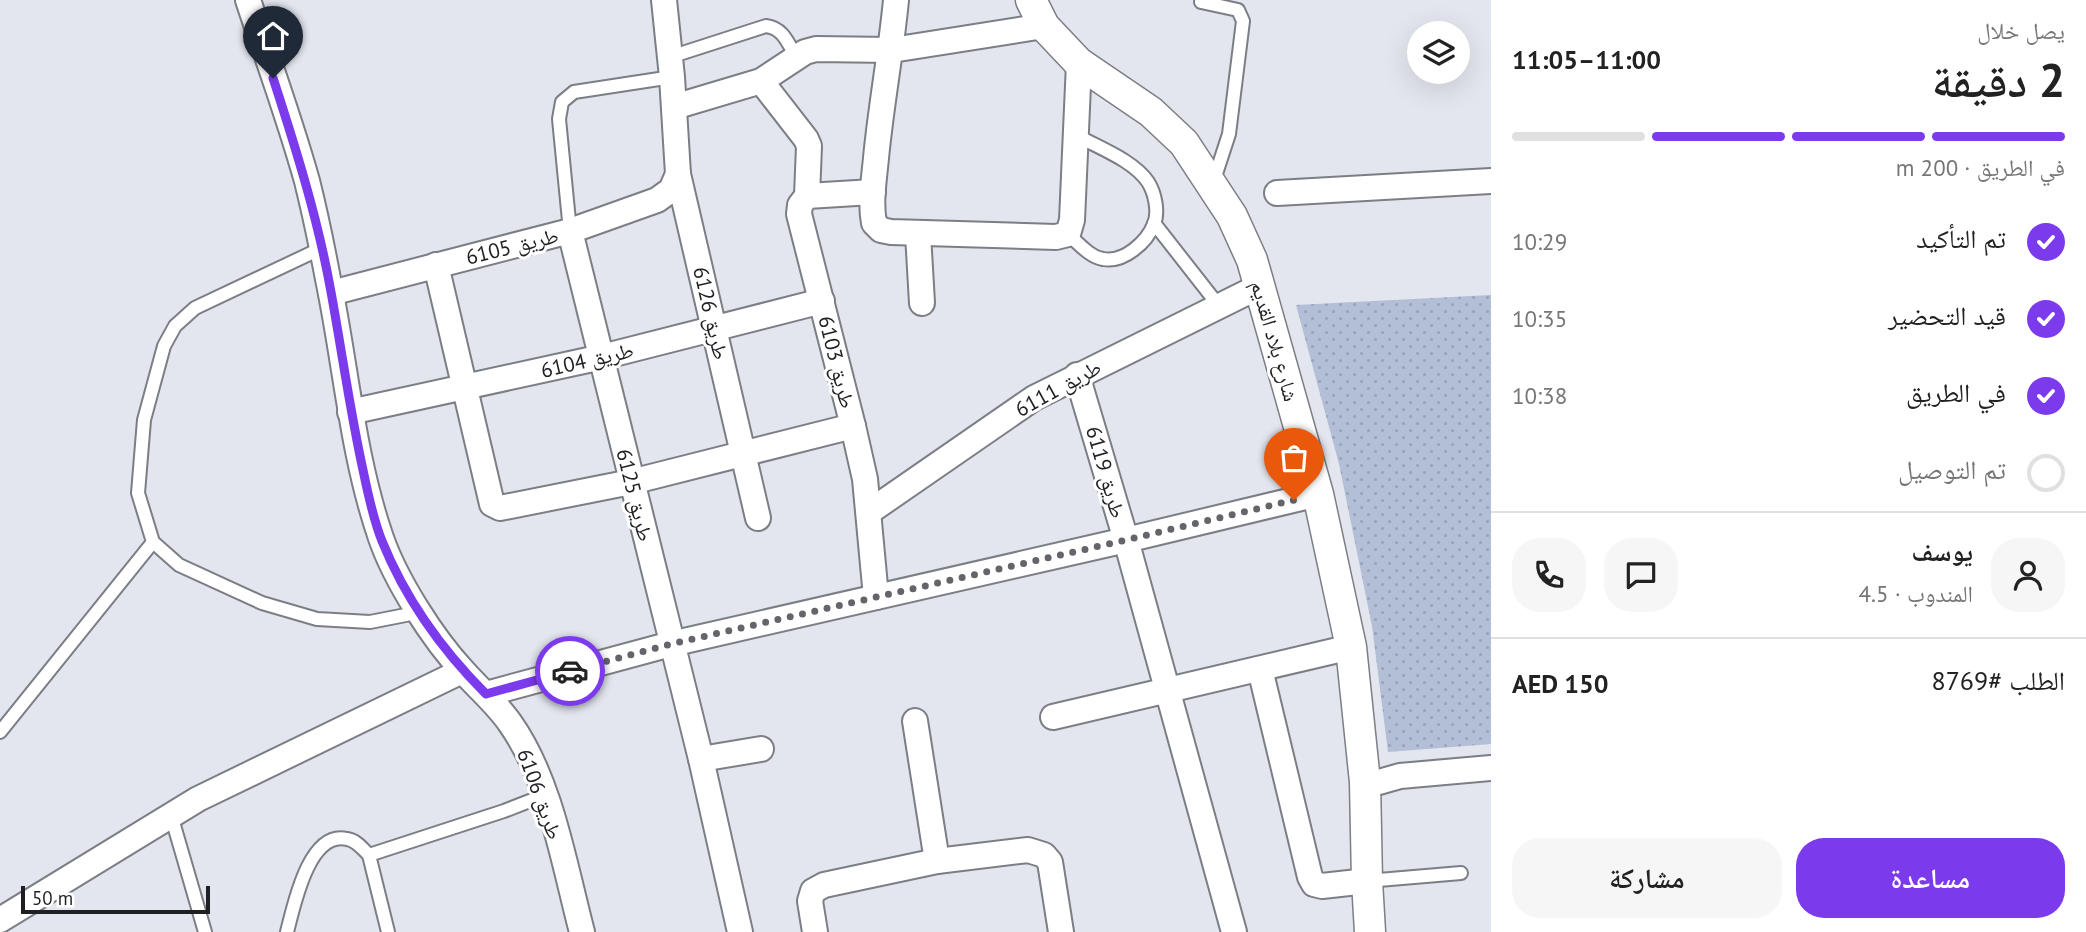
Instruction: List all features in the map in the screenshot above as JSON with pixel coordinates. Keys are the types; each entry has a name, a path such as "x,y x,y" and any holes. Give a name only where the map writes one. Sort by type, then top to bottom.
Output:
{"street":[{"name":"طريق 6106","path":"248,0 307,181 331,293 350,412 382,540 404,587 463,671 510,724 530,759 545,796 582,932"},
{"name":"طريق 6126","path":"664,0 678,174 758,518"},
{"path":"896,0 872,202 874,223 881,230 918,234 1062,236 1071,228 1080,63"},
{"path":"674,107 761,81 805,52 816,49 892,50 1036,8"},
{"name":"شارع بلاد القديم","path":"1036,8 1080,63 1151,112 1184,143 1213,183 1247,249 1260,286 1318,494 1351,647 1365,776 1370,932"},
{"name":"طريق 6103","path":"761,81 806,139 809,154 807,196 800,205 799,220 853,426 869,512 876,597"},
{"name":"طريق 6105","path":"331,293 570,231 657,200 671,190 678,174"},
{"path":"1277,192 1491,181"},
{"path":"807,196 872,202"},
{"name":"طريق 6125","path":"570,231 701,759 740,932"},
{"path":"918,234 922,303"},
{"path":"436,265 467,388 492,504 500,508 631,482 853,426"},
{"name":"طريق 6111","path":"869,512 1034,398 1260,286"},
{"name":"طريق 6104","path":"350,412 602,357 822,301"},
{"name":"طريق 6119","path":"1077,375 1126,540 1234,932"},
{"path":"486,694 671,644 1318,494"},
{"path":"1053,717 1351,647"},
{"path":"1260,668 1310,877 1314,884 1322,886 1367,881"},
{"path":"0,920 220,788 463,671"},
{"path":"915,721 937,861"},
{"path":"701,759 761,749"},
{"path":"1365,776 1384,781 1400,776 1491,768"},
{"path":"815,932 810,901 813,891 824,885 937,861 1028,850 1044,855 1050,862 1061,932"}],"lane":[{"path":"1202,2 1238,10 1243,21 1228,134 1213,183"},
{"path":"570,231 559,119 562,102 574,92 671,67 766,26 781,31 796,57"},
{"path":"1062,236 1103,260 1123,257 1140,244 1154,223 1155,197 1148,181 1133,167 1076,135"},
{"path":"1154,223 1219,306"},
{"path":"322,248 195,308 175,326 164,346 144,420 138,493 153,542 179,565 262,603 317,619 370,622 421,612"},
{"path":"0,732 153,542"},
{"path":"369,855 545,796"},
{"path":"172,815 205,932"},
{"path":"286,932 309,865 323,843 331,839 349,839 369,855 388,932"},
{"path":"1367,881 1461,873"}],"shaded area":[{"path":"1491,295 1491,744 1388,752 1372,626 1339,464 1296,305"}],"way so far":[{"path":"570,671 671,644 1294,500"}],"route":[{"path":"273,78 307,181 331,293 350,412 371,506 382,540 404,587 463,671 486,694 570,671"}]}
